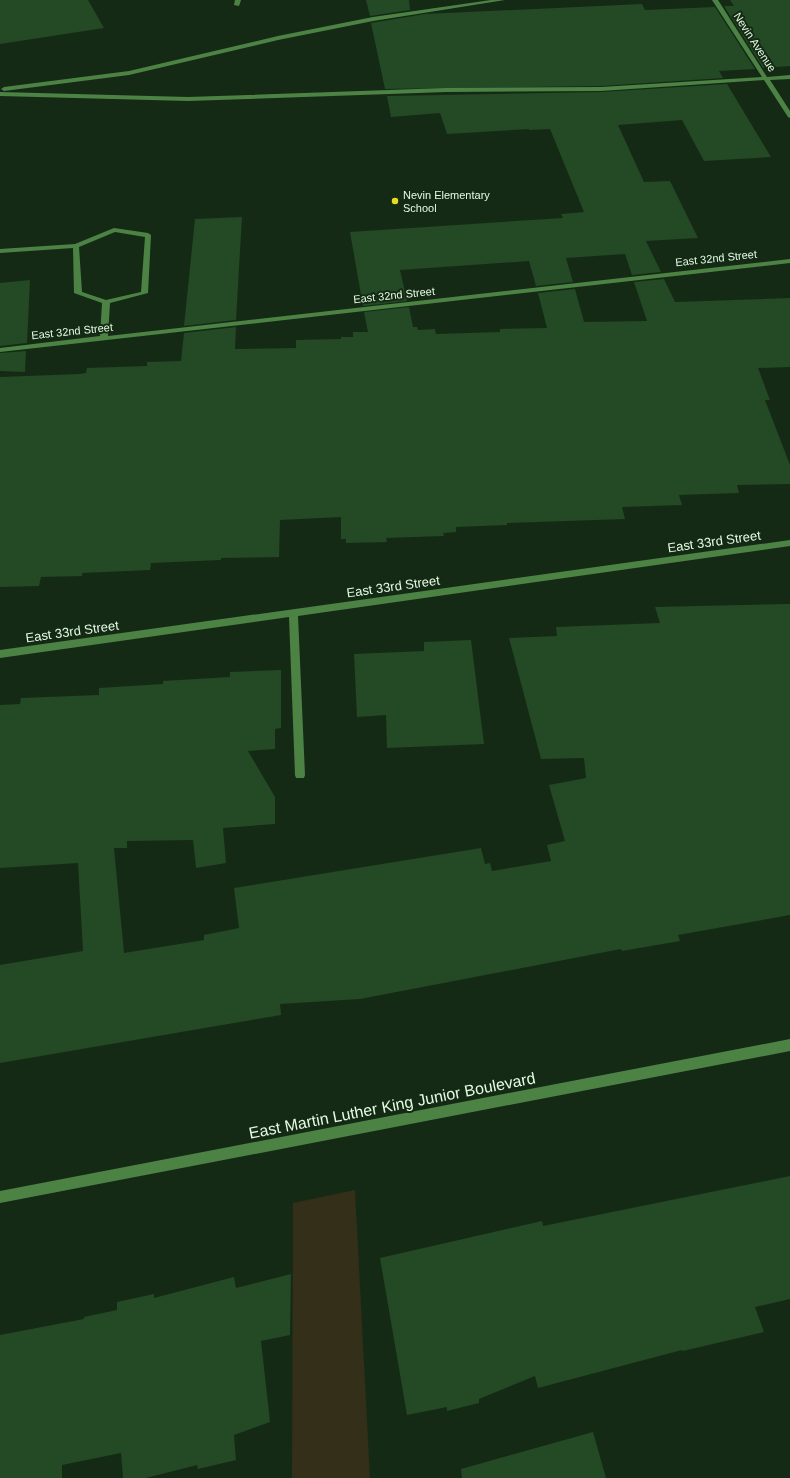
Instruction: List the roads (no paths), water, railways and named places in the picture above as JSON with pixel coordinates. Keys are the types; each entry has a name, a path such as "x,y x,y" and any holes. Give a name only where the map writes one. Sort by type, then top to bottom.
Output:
{"street":[{"path":"0,90 129,73 278,38 373,19 502,0"},
{"name":"Nevin Avenue","path":"715,0 767,78 790,116"},
{"path":"0,94 188,99 446,90 601,89 790,77"},
{"path":"0,251 76,246 114,230 148,235 144,293 106,302 78,293 76,246"},
{"name":"East 32nd Street","path":"0,350 790,261"},
{"path":"104,339 106,302"},
{"name":"East 33rd Street","path":"0,654 790,543"},
{"path":"293,613 300,775"},
{"name":"East Martin Luther King Junior Boulevard","path":"0,1197 790,1045"}],"place":[{"name":"Nevin Elementary School","path":"395,201"}]}
